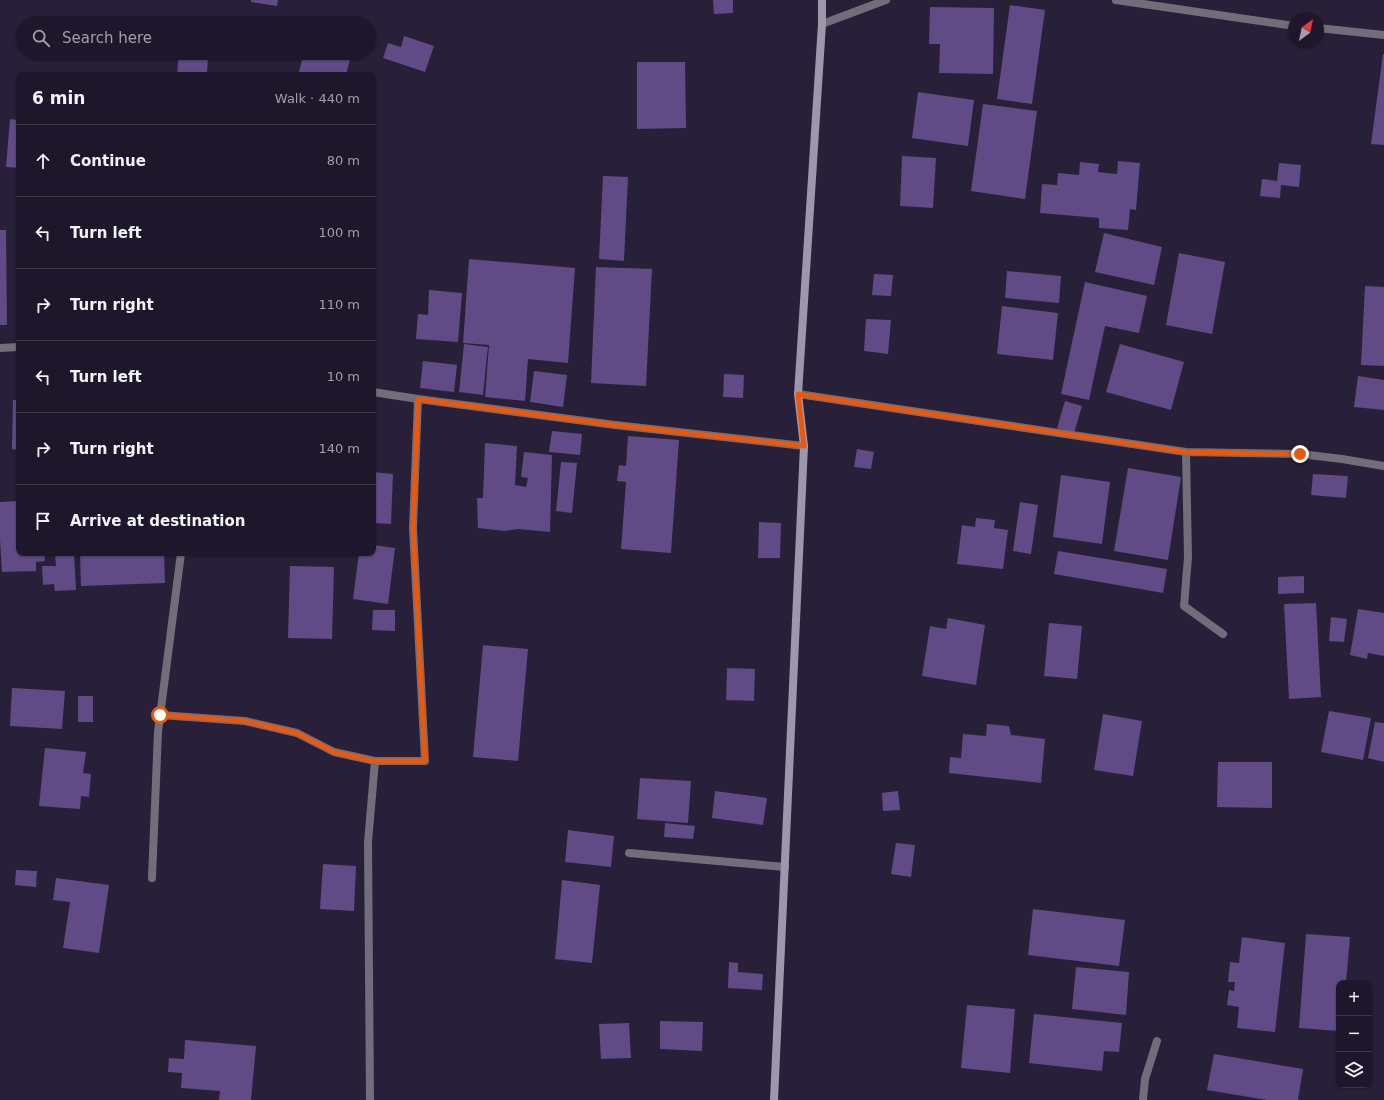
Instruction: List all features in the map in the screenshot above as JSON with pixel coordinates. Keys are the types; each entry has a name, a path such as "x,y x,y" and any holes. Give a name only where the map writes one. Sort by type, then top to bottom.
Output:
{"main road":[{"path":"774,1100 804,446 798,394 822,24 822,0"}],"street":[{"path":"822,24 886,0"},
{"path":"1116,0 1288,25"},
{"path":"1324,29 1384,35"},
{"path":"0,348 16,347"},
{"path":"376,392 615,425 804,446"},
{"path":"798,394 1186,452 1300,454 1384,466"},
{"path":"160,715 245,721 297,733 334,752 374,761 425,761 413,528 418,399"},
{"path":"1186,452 1188,557 1184,606 1223,634"},
{"path":"152,878 158,732 181,556"},
{"path":"370,1100 368,842 374,761"},
{"path":"629,853 785,867"},
{"path":"1143,1100 1145,1079 1157,1041"}],"building":[{"path":"251,0 278,0 277,6 251,2"},
{"path":"713,0 733,0 733,13 714,14"},
{"path":"1010,5 1045,10 1032,104 997,99"},
{"path":"930,7 994,8 993,74 939,73 940,44 929,44"},
{"path":"404,36 434,46 425,72 383,58 388,43 401,47"},
{"path":"1384,54 1384,145 1371,144"},
{"path":"178,60 208,60 207,72 177,72"},
{"path":"302,60 350,60 347,72 299,72"},
{"path":"637,62 685,62 686,128 637,129"},
{"path":"918,92 974,100 968,146 912,138"},
{"path":"983,104 1037,111 1025,199 971,191"},
{"path":"10,119 16,120 16,168 6,167"},
{"path":"902,156 936,158 933,208 900,206"},
{"path":"1118,161 1140,163 1136,210 1130,209 1128,230 1099,228 1099,218 1040,213 1042,184 1057,185 1058,173 1079,175 1080,162 1099,164 1098,172 1117,174"},
{"path":"1279,163 1301,165 1299,187 1281,185 1280,198 1260,196 1262,179 1277,181"},
{"path":"603,176 628,177 624,261 599,259"},
{"path":"0,230 6,230 7,325 0,325"},
{"path":"1104,233 1162,247 1154,285 1095,272"},
{"path":"1179,253 1225,262 1212,334 1166,325"},
{"path":"469,259 575,268 568,363 528,359 525,401 485,397 489,345 463,343"},
{"path":"596,267 652,269 646,386 591,383"},
{"path":"1007,271 1061,276 1059,303 1005,298"},
{"path":"874,274 893,275 891,296 872,295"},
{"path":"1085,282 1147,296 1139,333 1105,326 1089,400 1061,394"},
{"path":"1365,286 1384,287 1384,366 1361,365"},
{"path":"429,290 462,293 458,342 416,339 418,314 428,315"},
{"path":"1002,306 1058,313 1053,360 997,354"},
{"path":"866,319 891,320 888,354 864,351"},
{"path":"464,344 488,347 483,395 459,392"},
{"path":"1120,344 1184,362 1171,410 1106,392"},
{"path":"423,361 457,365 454,392 420,388"},
{"path":"534,371 567,375 563,407 530,402"},
{"path":"724,374 744,375 743,398 723,397"},
{"path":"1358,376 1384,380 1384,410 1354,407"},
{"path":"13,400 16,400 16,450 12,449"},
{"path":"1065,401 1082,406 1074,433 1057,428"},
{"path":"552,431 582,434 580,455 549,452"},
{"path":"628,436 679,440 671,553 621,549 626,482 617,481 619,465 626,466"},
{"path":"485,443 517,446 515,485 526,487 528,478 521,477 524,452 552,455 550,532 518,529 505,531 478,528 477,498 483,498"},
{"path":"857,449 874,452 871,469 854,467"},
{"path":"561,462 577,463 572,513 556,511"},
{"path":"1128,468 1181,477 1168,560 1114,551"},
{"path":"376,472 393,474 391,524 376,523"},
{"path":"1313,474 1348,476 1346,498 1311,495"},
{"path":"1061,475 1110,482 1102,544 1053,537"},
{"path":"16,501 16,556 44,556 45,561 36,562 36,571 2,572 0,502"},
{"path":"1020,502 1038,505 1031,554 1013,551"},
{"path":"976,518 995,520 994,528 1008,530 1003,569 957,564 962,525 975,527"},
{"path":"759,522 781,523 780,558 758,558"},
{"path":"376,545 395,548 388,604 353,599 359,556 376,556"},
{"path":"1058,551 1167,569 1163,593 1054,574"},
{"path":"55,556 74,556 76,590 55,591 54,584 43,585 42,566 56,566"},
{"path":"80,556 164,556 165,583 81,586"},
{"path":"290,566 334,567 332,639 288,638"},
{"path":"1304,576 1304,593 1278,594 1278,577"},
{"path":"1316,603 1321,697 1289,699 1284,604"},
{"path":"1358,609 1384,613 1384,656 1368,653 1367,659 1350,655"},
{"path":"373,610 395,610 395,631 372,630"},
{"path":"1331,617 1347,619 1344,642 1329,641"},
{"path":"948,618 985,625 976,685 922,676 930,626 946,629"},
{"path":"1049,623 1082,626 1077,679 1044,676"},
{"path":"483,645 528,649 518,761 473,757"},
{"path":"727,668 755,669 754,701 726,700"},
{"path":"12,688 65,691 62,729 10,726"},
{"path":"78,696 93,696 93,722 78,722"},
{"path":"1329,711 1371,718 1363,760 1321,752"},
{"path":"1103,714 1142,721 1133,776 1094,770"},
{"path":"1375,722 1384,723 1384,762 1368,758"},
{"path":"987,724 1009,726 1011,735 1045,739 1041,783 949,773 950,757 961,758 963,734 986,736"},
{"path":"45,748 86,752 83,773 91,774 89,797 81,796 80,809 39,806"},
{"path":"1218,762 1272,762 1272,808 1217,807"},
{"path":"640,778 691,781 688,823 637,819"},
{"path":"715,791 767,798 763,825 712,818"},
{"path":"898,791 900,810 883,811 882,793"},
{"path":"665,823 695,826 693,839 664,837"},
{"path":"568,830 614,836 611,867 565,862"},
{"path":"896,843 915,845 911,877 891,874"},
{"path":"323,864 356,866 354,911 320,909"},
{"path":"16,870 37,871 36,887 15,885"},
{"path":"56,878 109,885 99,953 63,948 70,902 53,900"},
{"path":"562,880 600,885 592,963 555,959"},
{"path":"1033,909 1125,920 1119,966 1028,955"},
{"path":"1306,934 1350,937 1346,980 1336,980 1336,1031 1299,1028"},
{"path":"1242,937 1285,943 1275,1032 1237,1028 1239,1007 1227,1005 1229,990 1234,991 1235,982 1228,982 1230,962 1239,963"},
{"path":"729,962 738,963 738,972 763,974 762,990 728,988"},
{"path":"1076,967 1129,972 1126,1015 1072,1009"},
{"path":"967,1005 1015,1009 1010,1073 961,1068"},
{"path":"1034,1014 1122,1023 1119,1052 1104,1051 1102,1071 1029,1063"},
{"path":"660,1021 703,1022 702,1051 660,1049"},
{"path":"629,1023 631,1058 601,1059 599,1024"},
{"path":"185,1040 256,1046 251,1100 219,1100 220,1091 181,1088 182,1073 168,1072 169,1058 184,1059"},
{"path":"1214,1054 1303,1069 1298,1100 1267,1100 1207,1090"}],"route":[{"path":"160,715 245,721 297,733 334,752 374,761 425,761 413,528 418,399 615,425 804,446 798,394 1186,452 1300,454"}]}
